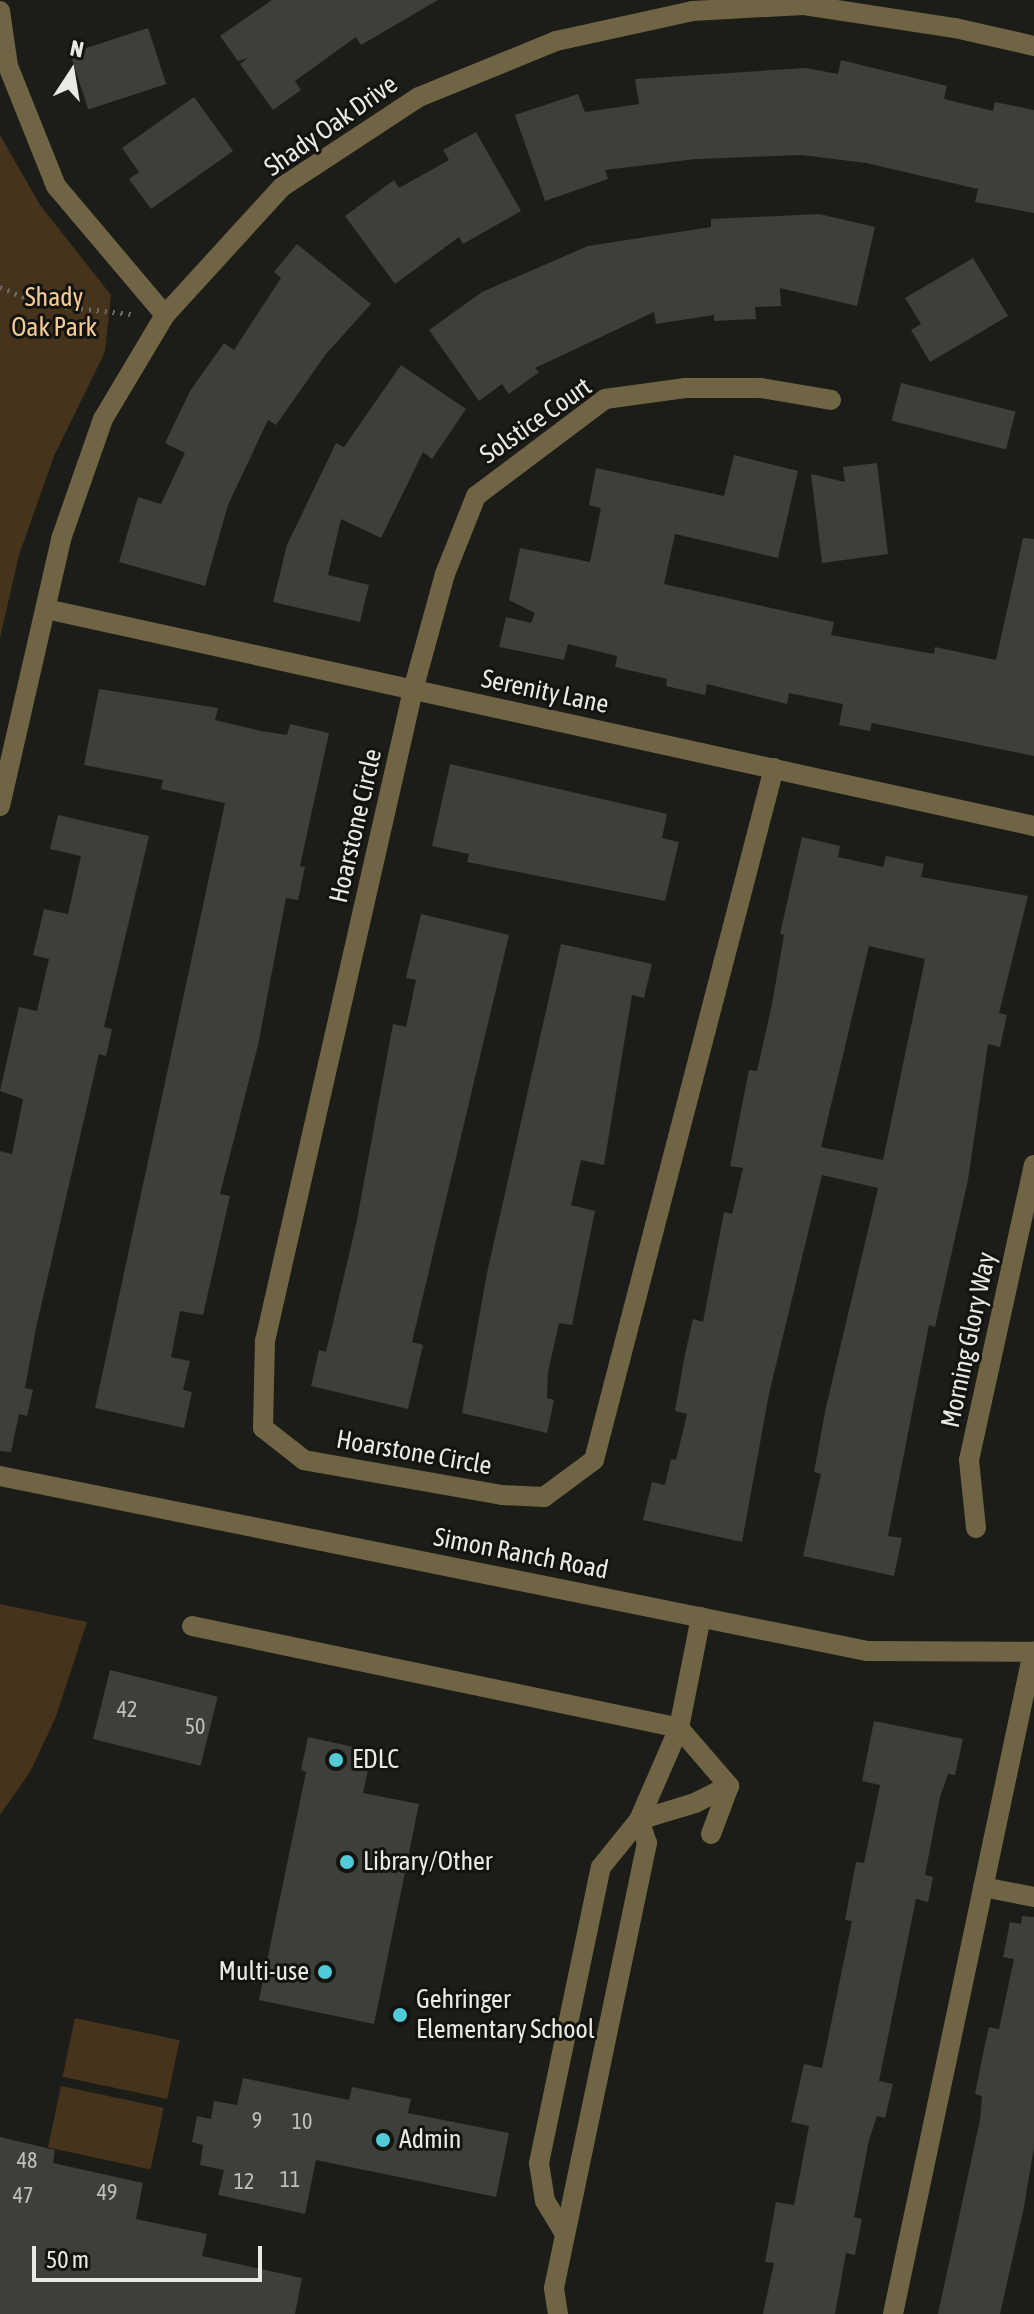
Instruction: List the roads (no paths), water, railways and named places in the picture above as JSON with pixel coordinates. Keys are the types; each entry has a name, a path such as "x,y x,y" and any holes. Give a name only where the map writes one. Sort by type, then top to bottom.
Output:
{"street":[{"name":"Shady Oak Drive","path":"0,806 61,539 103,419 165,315 282,187 419,97 556,41 692,11 804,5 955,28 1034,46"},
{"path":"0,11 8,66 56,186 165,315"},
{"name":"Solstice Court","path":"413,690 445,574 476,496 605,399 685,388 761,388 831,400"},
{"name":"Serenity Lane","path":"46,609 1034,826"},
{"name":"Hoarstone Circle","path":"413,690 265,1341 263,1428 304,1460 477,1491 544,1497 594,1460 774,768"},
{"name":"Morning Glory Way","path":"976,1528 969,1460 1034,1165"},
{"name":"Simon Ranch Road","path":"0,1476 867,1651 1034,1652"},
{"path":"565,2234 545,2201 539,2163 601,1867 639,1820 679,1728 701,1617"},
{"path":"192,1626 679,1728 729,1786"},
{"path":"893,2314 1034,1652"},
{"path":"639,1820 729,1786"},
{"path":"711,1834 729,1786"},
{"path":"558,2314 554,2288 647,1843 639,1820"},
{"path":"983,1887 1034,1897"}],"place":[{"name":"EDLC","path":"336,1760"},
{"name":"Library/Other","path":"347,1862"},
{"name":"Multi-use","path":"325,1972"},
{"name":"Gehringer Elementary School","path":"400,2015"},
{"name":"Admin","path":"383,2140"}],"park label":[{"name":"Shady Oak Park","path":"54,313"}]}
